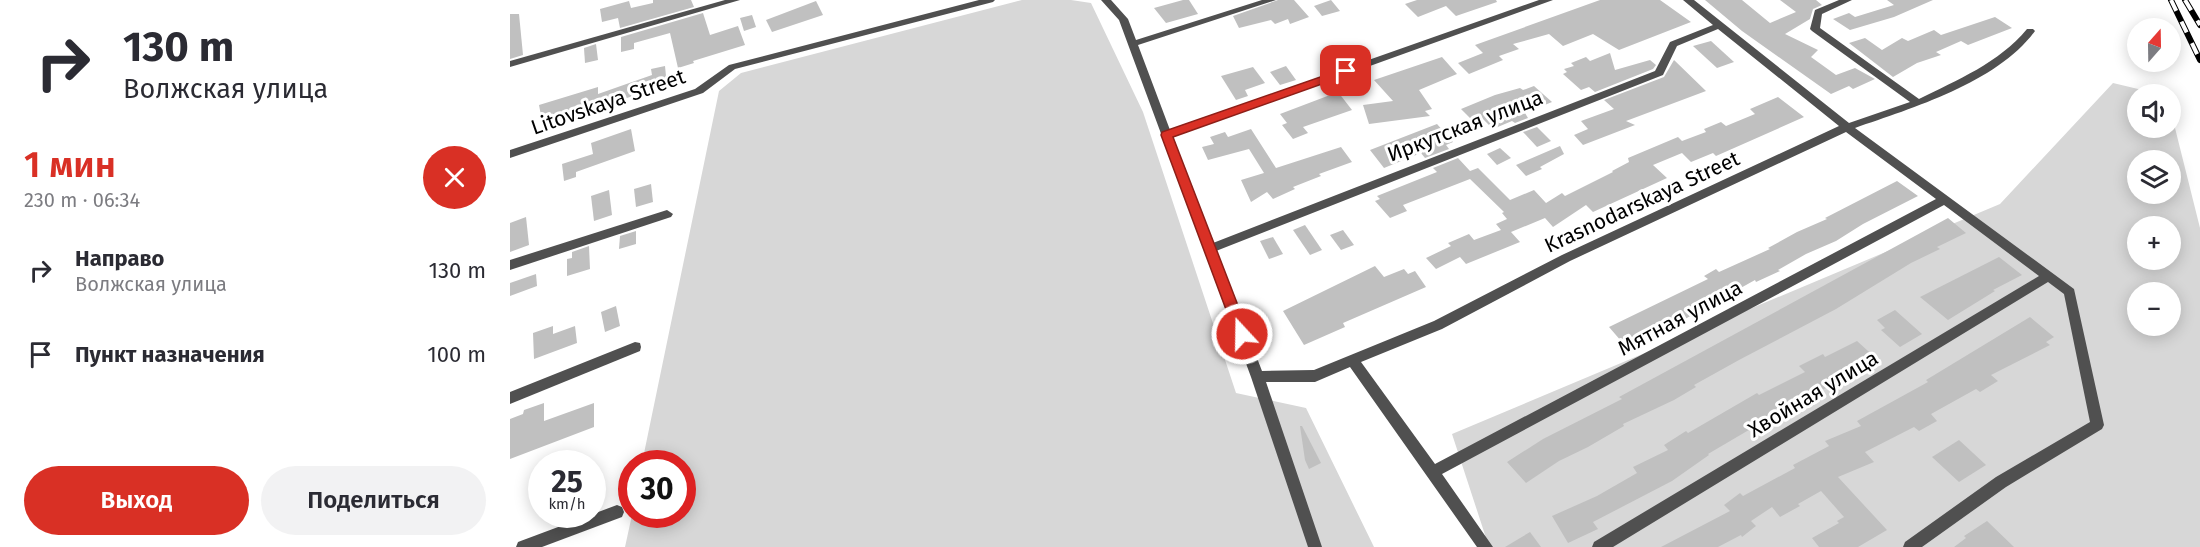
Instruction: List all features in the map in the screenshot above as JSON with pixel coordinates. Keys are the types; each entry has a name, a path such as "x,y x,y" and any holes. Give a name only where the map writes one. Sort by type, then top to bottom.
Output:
{"street":[{"path":"510,64 735,0"},
{"name":"Litovskaya Street","path":"510,154 699,91 732,67 990,0"},
{"path":"1106,0 1123,19 1258,377 1316,547"},
{"path":"1132,44 1271,0"},
{"path":"1167,135 1548,0"},
{"path":"1688,0 1847,127 2070,292 2097,425 2001,482 1911,547"},
{"path":"1847,0 1818,12 1815,29 1918,103"},
{"name":"Иркутская улица","path":"1209,249 1659,73 1673,44 1720,25"},
{"name":"Krasnodarskaya Street","path":"1258,377 1314,376 1438,325 1566,258 1847,127 1918,103 1974,76 2019,46 2030,31"},
{"name":"Мятная улица","path":"1433,472 1945,199"},
{"path":"510,265 667,214"},
{"name":"Хвойная улица","path":"1599,547 2049,276"},
{"path":"510,398 635,347"},
{"path":"1353,361 1486,547"},
{"path":"522,547 617,513"}],"shaded area":[{"path":"1022,0 1071,0 1091,3 1143,112 1236,393 1306,408 1374,547 625,547 629,528 696,528 696,450 645,450 719,91 741,73"},
{"path":"2113,83 2127,86 2127,138 2178,138 2180,150 2127,150 2127,204 2181,204 2181,152 2200,228 2200,547 1489,547 1452,434 2000,204"}],"building":[{"path":"653,0 691,0 694,7 620,28 618,18 602,22 600,9 629,1 631,8 653,3"},
{"path":"1189,0 1198,14 1166,23 1154,8"},
{"path":"1278,0 1294,0 1309,17 1290,24 1288,19 1275,24 1271,20 1239,28 1233,16"},
{"path":"1331,0 1340,11 1322,16 1314,6"},
{"path":"1417,0 1496,0 1497,2 1456,16 1446,6 1418,17 1405,4"},
{"path":"1600,0 1660,0 1691,22 1619,50 1593,34 1563,46 1549,34 1513,44 1519,49 1499,56 1503,60 1469,74 1458,63 1483,53 1475,45"},
{"path":"1705,0 1742,0 1770,23 1796,12 1780,0 1816,0 1822,5 1813,9 1810,19 1785,34 1818,50 1811,57 1836,75 1855,68 1875,79 1853,89 1849,86 1831,94 1742,31"},
{"path":"1887,0 1933,0 1894,17 1850,30 1833,19 1849,13 1855,17 1894,5"},
{"path":"816,1 823,15 772,32 766,20"},
{"path":"703,13 710,35 738,26 745,45 678,68 670,33 634,43 634,49 621,52 621,37"},
{"path":"510,14 519,14 523,55 510,59"},
{"path":"752,15 756,27 744,31 740,18"},
{"path":"1995,17 2012,28 1968,45 1961,41 1936,52 1941,55 1917,63 1893,77 1849,43 1865,38 1882,50 1902,38 1908,41 1934,30 1941,35"},
{"path":"1711,41 1734,62 1717,68 1693,46"},
{"path":"596,44 598,60 585,63 584,48"},
{"path":"1610,53 1615,70 1650,60 1656,65 1653,69 1595,92 1589,87 1581,90 1563,74 1567,72 1564,69 1574,66 1571,63 1586,57 1590,61"},
{"path":"1442,57 1457,74 1419,90 1432,109 1425,111 1430,116 1369,124 1363,105 1393,101 1374,80"},
{"path":"1674,60 1706,91 1626,121 1635,125 1583,145 1574,135 1588,129 1581,121 1614,109 1604,100 1664,77"},
{"path":"665,66 667,86 573,114 574,116 543,126 539,105 598,87 598,94 652,75 651,69"},
{"path":"1286,66 1296,80 1280,85 1270,72"},
{"path":"1253,67 1265,83 1245,90 1248,96 1236,100 1221,76"},
{"path":"1534,86 1552,102 1525,113 1528,118 1515,123 1512,121 1493,129 1479,115 1470,118 1461,109 1495,95"},
{"path":"1338,92 1352,110 1303,127 1308,133 1293,139 1282,125 1287,123 1280,114"},
{"path":"1778,97 1804,117 1716,156 1713,153 1691,162 1682,153 1653,165 1667,178 1593,212 1586,205 1553,227 1545,218 1511,232 1520,242 1466,264 1460,257 1436,269 1426,258 1451,246 1448,243 1469,234 1474,240 1501,230 1496,224 1507,219 1502,213 1504,212 1470,179 1403,205 1407,211 1390,218 1375,201 1380,199 1377,196 1437,172 1433,168 1458,158 1470,171 1478,168 1510,200 1534,190 1546,203 1562,193 1565,196 1613,172 1629,162 1628,158 1678,137 1682,141 1706,132 1704,129 1721,122 1726,126 1755,114 1750,109"},
{"path":"1437,124 1453,142 1446,145 1449,149 1425,158 1421,153 1384,168 1370,150"},
{"path":"1537,127 1551,141 1537,147 1523,132"},
{"path":"631,129 635,151 576,172 576,177 564,181 562,164 593,154 591,143"},
{"path":"1251,129 1276,168 1341,147 1352,162 1319,174 1321,176 1293,187 1295,189 1273,199 1267,192 1251,202 1241,180 1264,173 1249,149 1208,160 1202,147 1214,144 1210,137 1225,132 1228,137"},
{"path":"1560,146 1564,154 1540,167 1542,169 1526,176 1516,165"},
{"path":"1500,148 1511,158 1497,165 1487,154"},
{"path":"1897,181 1918,196 1863,224 1836,241 1806,254 1778,270 1780,271 1756,282 1755,280 1651,338 1628,349 1609,327 1708,279 1704,276 1716,269 1719,272 1770,249 1768,248 1797,232 1827,219 1825,218"},
{"path":"651,184 653,202 636,207 634,189"},
{"path":"609,190 612,215 594,221 591,196"},
{"path":"526,217 529,245 510,252 510,223"},
{"path":"1948,218 1966,233 1937,247 1940,249 1911,263 1836,309 1694,385 1696,387 1674,400 1623,424 1624,426 1559,461 1526,483 1507,462 1543,439 1622,399 1619,397"},
{"path":"1305,225 1322,250 1310,255 1293,230"},
{"path":"1343,230 1354,245 1341,250 1330,235"},
{"path":"636,231 636,244 619,249 620,236"},
{"path":"1273,237 1283,254 1269,259 1260,241"},
{"path":"589,246 590,269 567,276 567,259 572,258 572,252"},
{"path":"1999,257 2022,275 1993,290 1995,291 1948,320 1920,297"},
{"path":"1375,266 1384,277 1404,269 1408,274 1415,271 1426,287 1343,323 1345,327 1304,345 1283,311"},
{"path":"536,274 537,286 510,296 510,283"},
{"path":"616,306 620,326 605,332 601,312"},
{"path":"1895,310 1922,334 1900,347 1881,330 1885,328 1877,320"},
{"path":"2030,317 2054,337 2046,342 2050,345 1991,375 1998,381 1980,392 1976,389 1931,414 1937,421 1919,431 1914,427 1865,452 1874,462 1838,477 1887,530 1858,547 1819,547 1812,538 1839,523 1837,521 1844,517 1821,491 1780,517 1772,507 1751,521 1756,526 1742,537 1741,535 1718,547 1661,547 1730,511 1724,505 1740,493 1743,496 1795,468 1793,465 1829,446 1825,441 1861,426 1857,421 1928,382 1926,380"},
{"path":"553,326 553,334 575,326 577,343 534,359 533,333"},
{"path":"1857,341 1878,360 1811,396 1814,399 1780,416 1782,418 1759,432 1754,427 1708,454 1672,481 1593,522 1598,529 1568,543 1552,516 1597,496 1637,473 1633,467 1668,450 1664,445 1686,431 1688,433 1757,393 1759,395 1805,372 1799,366 1823,354 1825,357"},
{"path":"544,403 544,421 594,403 594,427 534,450 528,450 528,452 510,459 510,419 523,414 524,410"},
{"path":"1300,426 1321,463 1309,469 1305,460"},
{"path":"1959,440 1986,465 1959,482 1932,457"},
{"path":"1987,521 2014,547 1954,547 1966,538 1964,536"},
{"path":"1530,532 1541,547 1505,547"}],"railway":[{"path":"2171,0 2200,60"},
{"path":"2185,0 2200,25"}],"route":[{"path":"1242,334 1167,135 1346,71"}]}
